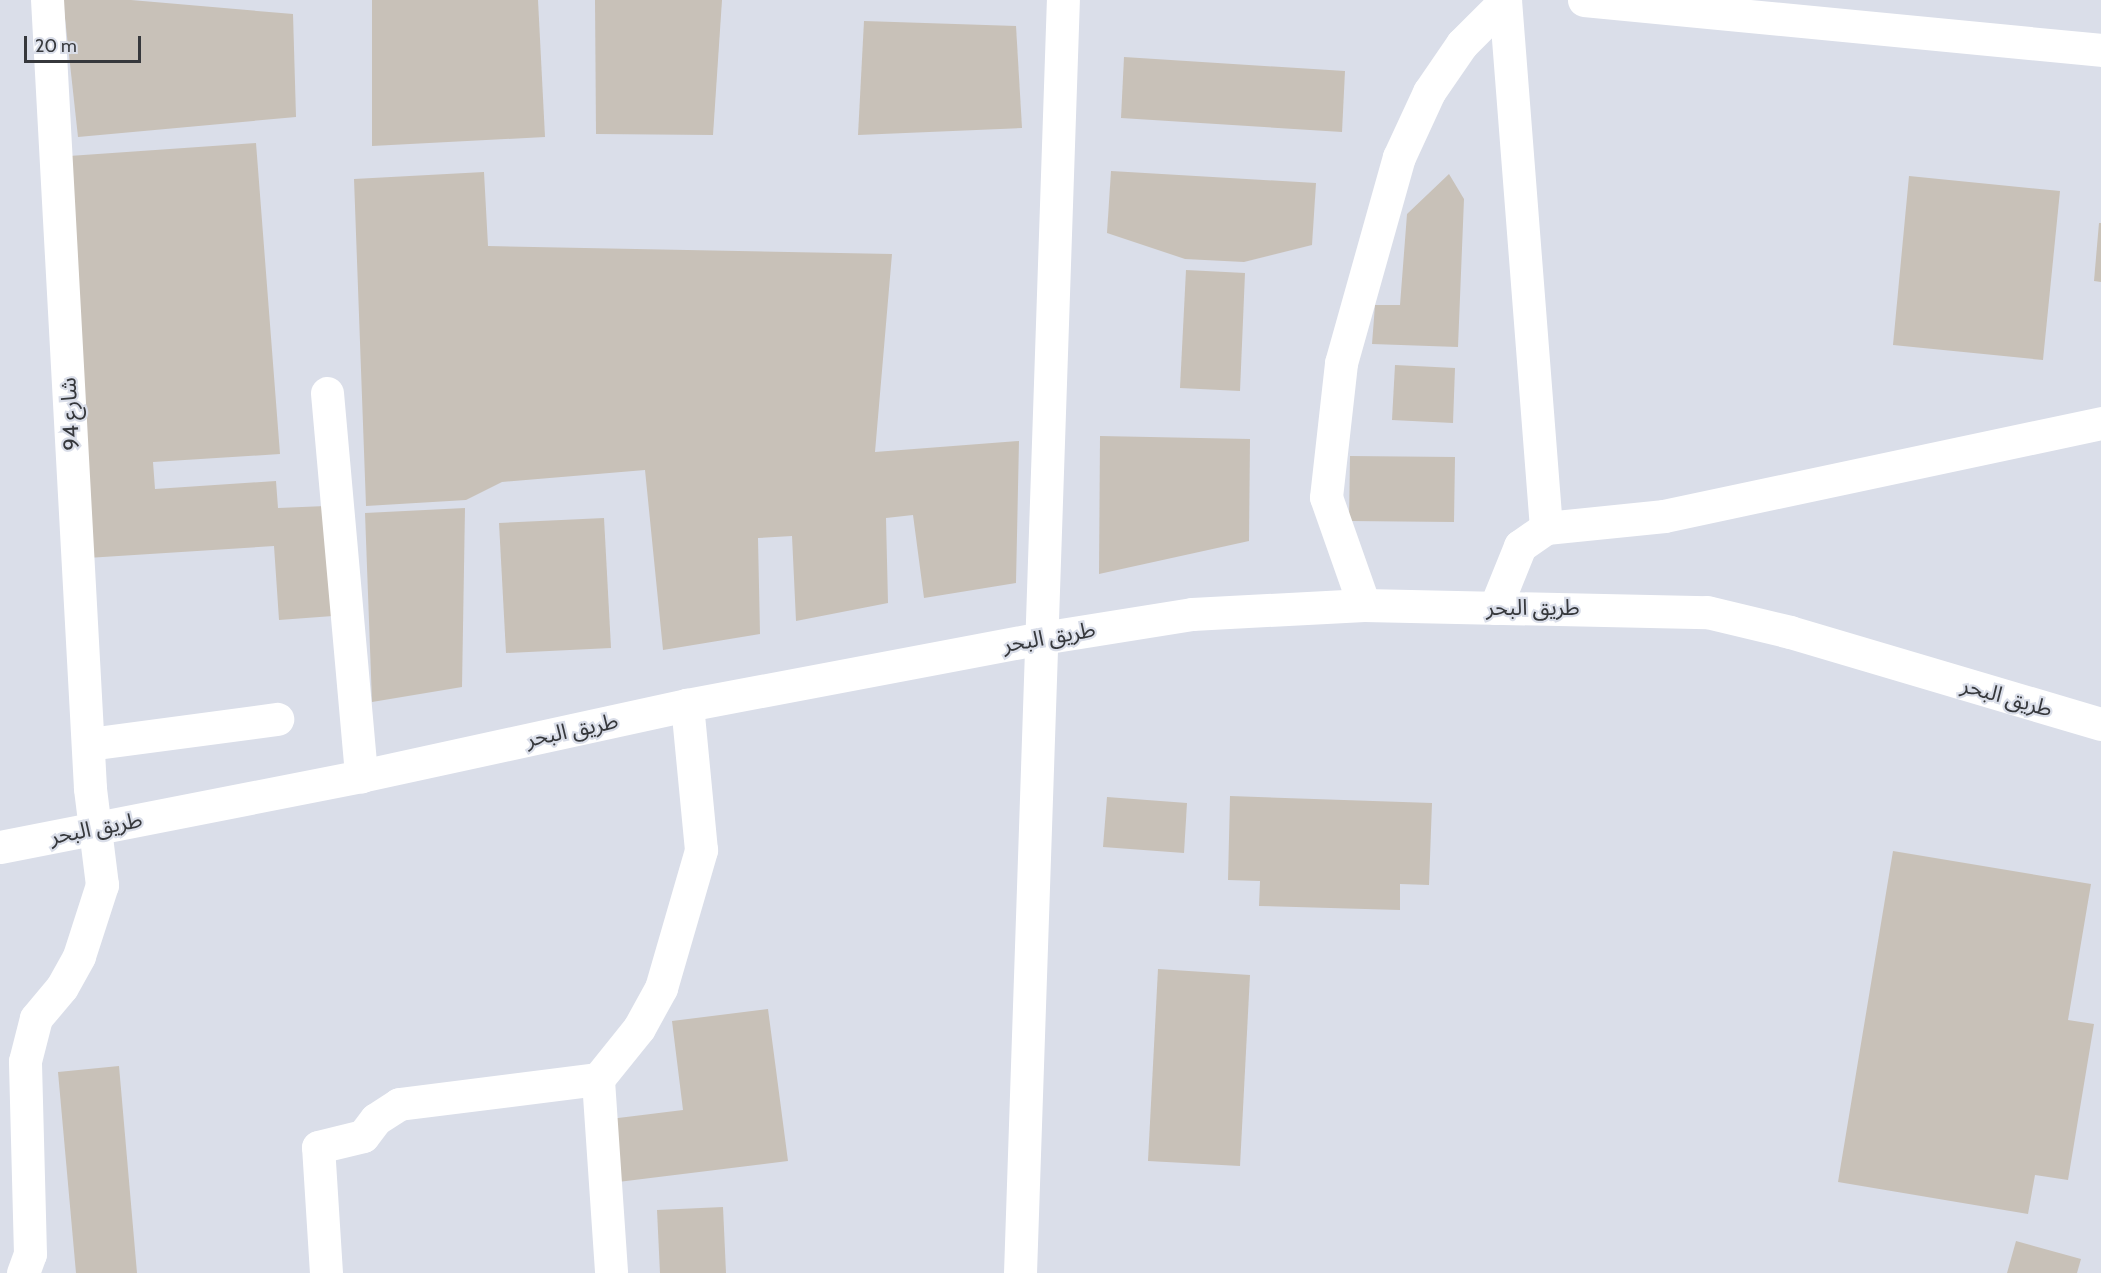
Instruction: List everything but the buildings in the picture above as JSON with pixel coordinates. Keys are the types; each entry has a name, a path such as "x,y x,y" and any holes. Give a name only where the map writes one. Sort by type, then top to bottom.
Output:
{"main road":[{"name":"شارع 94","path":"23,1273 30,1254 25,1061 36,1018 62,987 79,956 102,885 88,744 47,0"},
{"path":"1020,1273 1063,0"},
{"path":"1505,0 1546,528"},
{"path":"1364,605 1326,497 1341,363 1404,146 1429,92 1455,54 1505,0"},
{"path":"1584,0 2101,50"},
{"path":"327,393 361,776"},
{"path":"1495,608 1520,546 1546,528 1664,516 2101,423"},
{"name":"طريق البحر","path":"0,847 361,776 687,705 1042,638 1192,614 1364,605 1707,612 1790,632 2101,724"},
{"path":"611,1271 598,1079 639,1028 661,988 700,850 687,705"},
{"path":"88,744 277,719"},
{"path":"326,1273 318,1147 363,1136 376,1119 399,1104 598,1079"}]}
